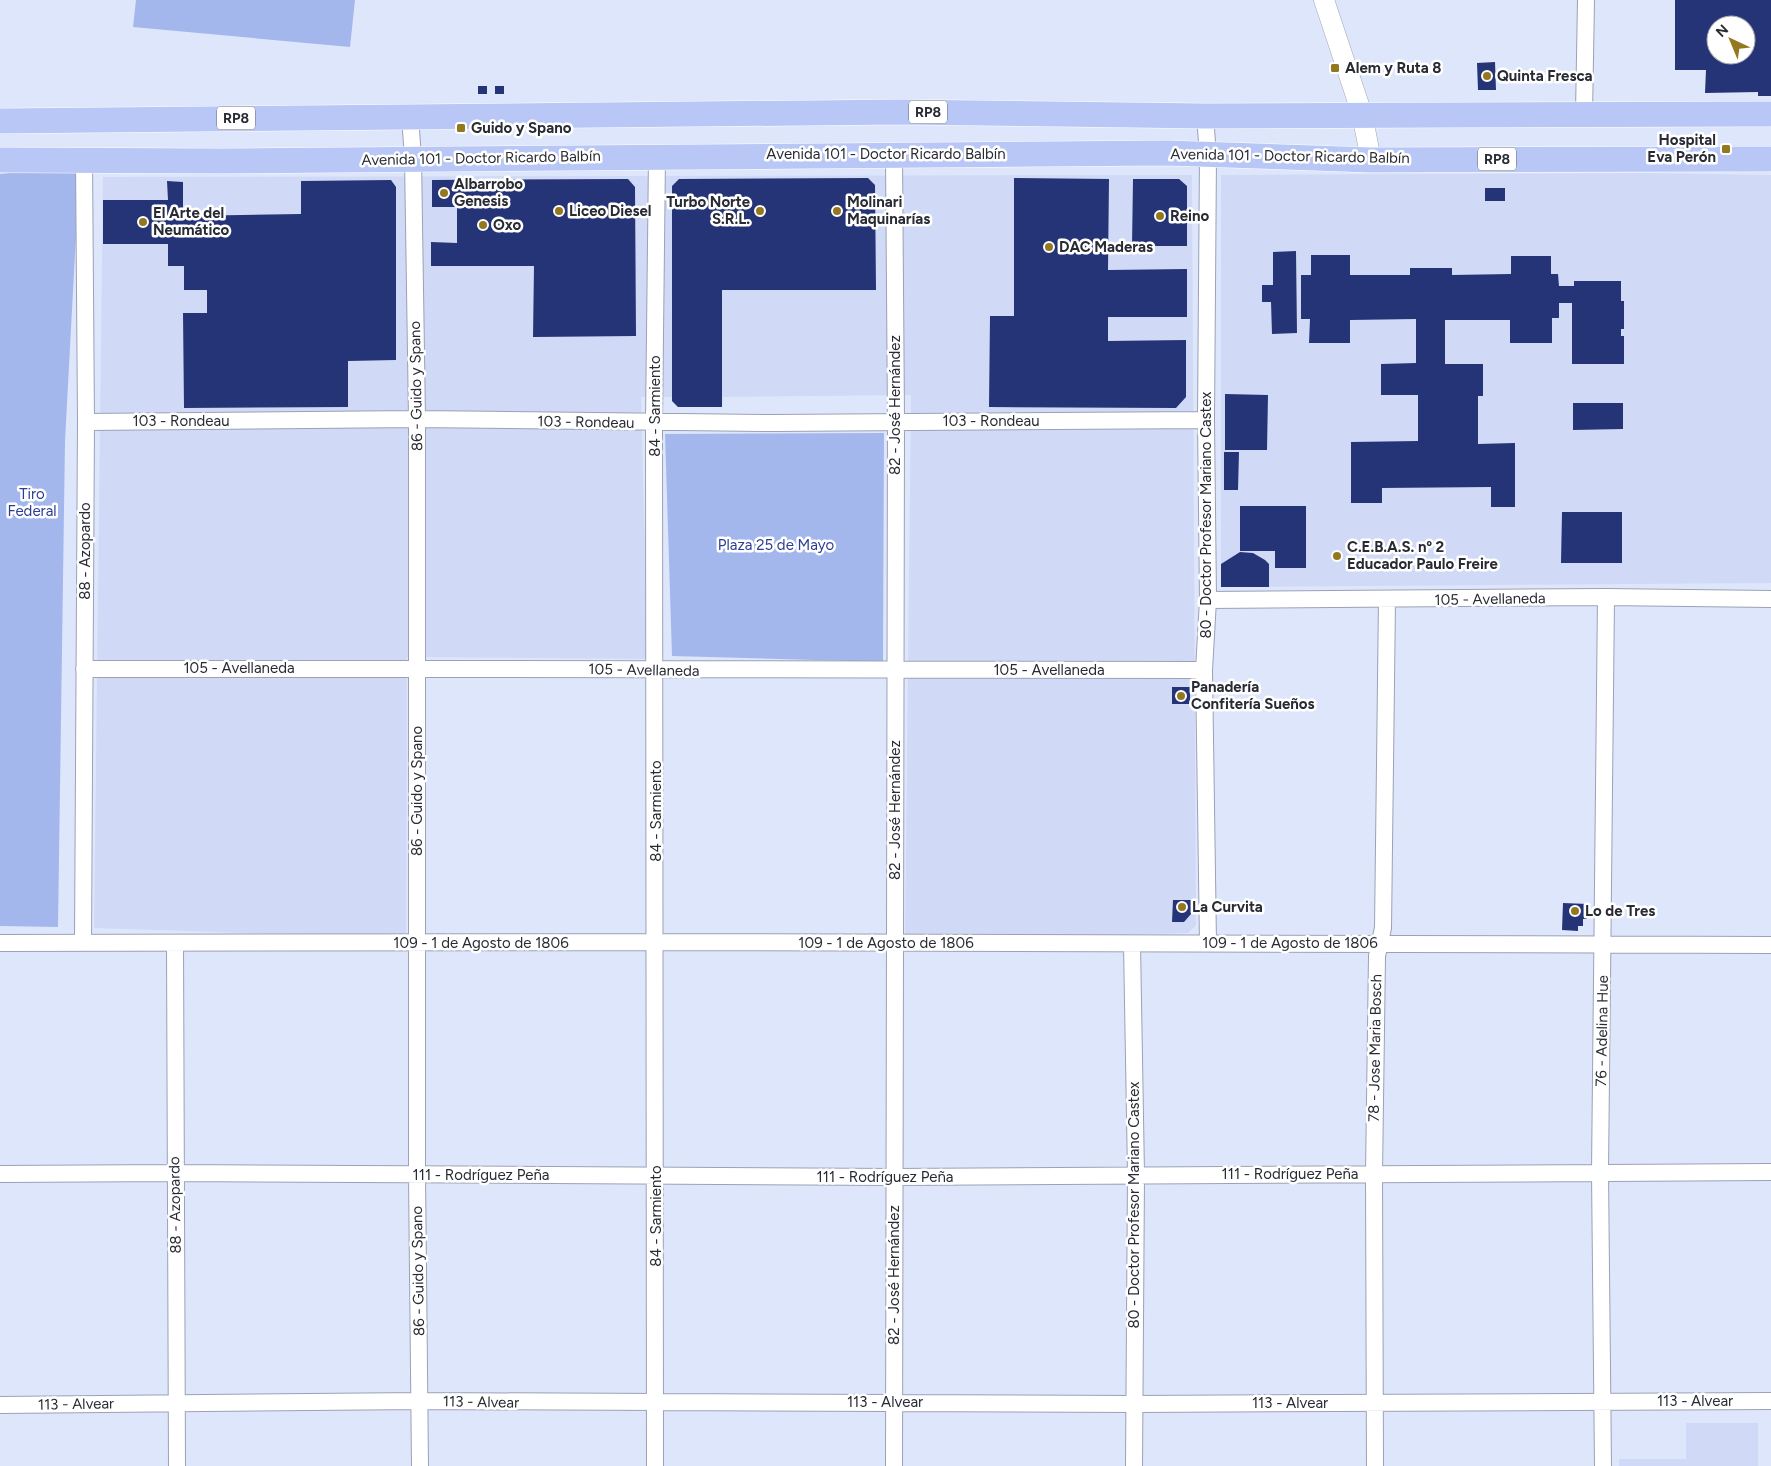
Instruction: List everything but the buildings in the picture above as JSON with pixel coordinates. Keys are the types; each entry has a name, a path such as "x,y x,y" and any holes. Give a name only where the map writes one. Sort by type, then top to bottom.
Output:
{"main road":[{"name":"RP8","path":"0,121 900,112 1205,116 1771,114"},
{"name":"Avenida 101 - Doctor Ricardo Balbín","path":"0,160 232,161 1167,153 1371,160 1771,159"}],"street":[{"path":"1324,0 1362,114 1371,160"},
{"path":"1584,114 1586,0"},
{"name":"86 - Guido y Spano","path":"410,116 413,158 417,419 417,1175 420,1466"},
{"name":"80 - Doctor Profesor Mariano Castex","path":"1205,116 1208,155 1206,420 1208,600 1204,670 1208,943"},
{"name":"82 - José Hernández","path":"894,154 896,422 894,671 894,1466"},
{"name":"84 - Sarmiento","path":"655,1466 656,942 654,423 657,156"},
{"name":"88 - Azopardo","path":"83,943 86,422 84,159"},
{"name":"103 - Rondeau","path":"86,422 417,419 654,423 1206,420"},
{"name":"105 - Avellaneda","path":"1208,600 1606,597 1771,599"},
{"name":"76 - Adelina Hue","path":"1604,1466 1600,1172 1606,597"},
{"name":"78 - Jose Maria Bosch","path":"1375,1466 1374,1174 1376,956 1383,928 1387,600"},
{"name":"105 - Avellaneda","path":"84,669 417,667 894,671 1204,670"},
{"name":"109 - 1 de Agosto de 1806","path":"0,943 656,942 1771,945"},
{"name":"88 - Azopardo","path":"175,944 177,1466"},
{"name":"80 - Doctor Profesor Mariano Castex","path":"1132,944 1136,1174 1134,1466"},
{"name":"111 - Rodríguez Peña","path":"0,1174 175,1173 894,1177 1136,1174 1771,1172"},
{"name":"113 - Alvear","path":"0,1405 420,1401 655,1404 894,1402 1135,1404 1771,1401"}],"shaded area":[{"path":"1641,173 1771,175 1771,583 1221,587 1221,175"},
{"path":"1192,175 1196,925 1188,933 905,941 911,395 723,397 722,407 678,407 672,401 672,397 641,397 648,659 407,657 406,938 94,928 103,177"},
{"path":"1686,1423 1758,1423 1758,1466 1619,1466 1619,1459 1686,1459"}],"green space":[{"path":"136,0 355,0 350,47 133,27"},
{"name":"Tiro Federal","path":"61,168 74,171 79,179 65,441 58,927 0,926 0,174"},
{"name":"Plaza 25 de Mayo","path":"884,433 883,662 672,656 665,434"}],"place":[{"name":"Alem y Ruta 8","path":"1335,68"},
{"name":"Quinta Fresca","path":"1487,76"},
{"name":"Guido y Spano","path":"461,128"},
{"name":"Hospital Eva Perón","path":"1726,149"},
{"name":"Albarrobo Genesis","path":"444,193"},
{"name":"Liceo Diesel","path":"559,211"},
{"name":"Turbo Norte S.R.L.","path":"760,211"},
{"name":"Molinari Maquinarías","path":"837,211"},
{"name":"Reino","path":"1160,216"},
{"name":"El Arte del Neumático","path":"143,222"},
{"name":"Oxo","path":"483,225"},
{"name":"DAC Maderas","path":"1049,247"},
{"name":"C.E.B.A.S. nº 2 Educador Paulo Freire","path":"1337,556"},
{"name":"Panadería Confitería Sueños","path":"1181,696"},
{"name":"La Curvita","path":"1182,907"},
{"name":"Lo de Tres","path":"1575,911"}]}
